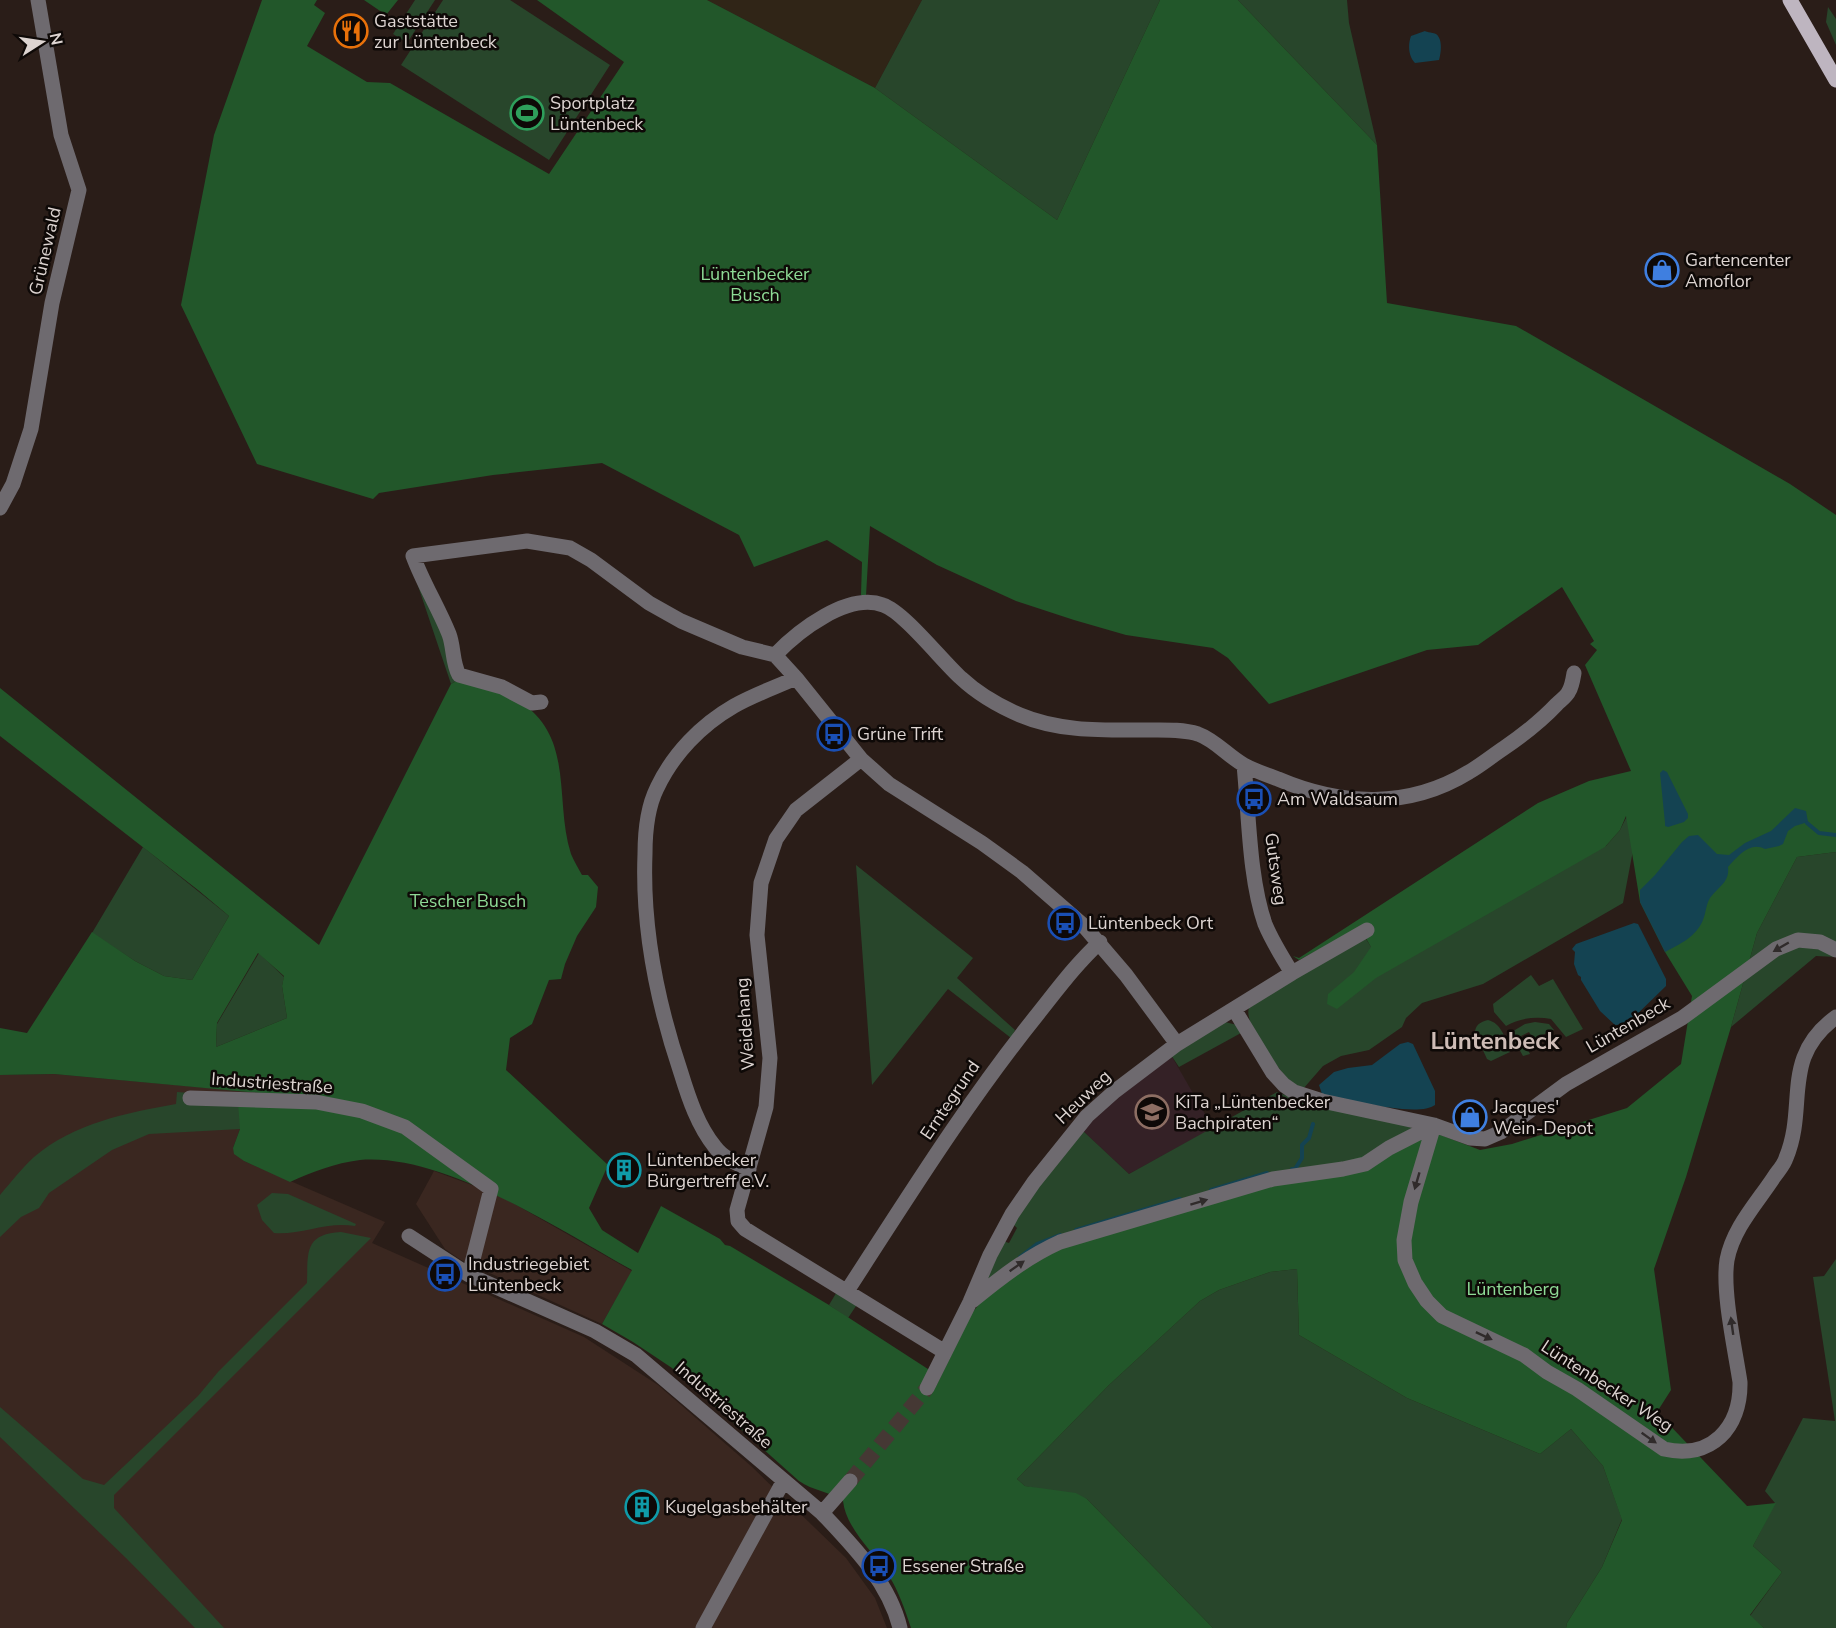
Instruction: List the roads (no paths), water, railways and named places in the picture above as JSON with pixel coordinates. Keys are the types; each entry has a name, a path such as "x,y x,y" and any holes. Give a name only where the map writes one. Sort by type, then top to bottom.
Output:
{"main road":[{"path":"1790,0 1836,80"}],"street":[{"name":"Grünewald","path":"0,508 13,484 31,429 52,303 79,190 61,135 38,0"},
{"path":"541,702 532,703 502,687 459,675 454,666 450,635 412,556 526,541 570,548 591,560 649,603 681,621 742,647 775,655 861,759 889,784 982,843 1022,872 1084,926 1100,942 1177,1044"},
{"path":"775,655 794,635 837,610 866,602 884,605 898,614 979,692 1020,715 1050,725 1080,730 1180,731 1198,734 1244,765 1306,791 1336,798 1385,799 1419,794 1469,773 1539,723 1569,692 1574,673"},
{"path":"749,1169 723,1156 714,1146 693,1111 668,1036 650,956 643,891 646,826 656,789 675,756 696,734 733,706 796,678"},
{"name":"Weidehang","path":"861,759 796,810 776,839 761,883 757,935 770,1058 766,1107 737,1210 738,1221 745,1229 945,1352"},
{"name":"Gutsweg","path":"1244,765 1254,871 1260,908 1276,946 1292,973"},
{"name":"Heuweg","path":"927,1388 1012,1214 1065,1142 1088,1116 1115,1091 1177,1044 1367,930"},
{"name":"Lüntenbeck","path":"1234,1009 1274,1073 1284,1085 1294,1092 1322,1101 1434,1125 1470,1138 1491,1137 1566,1084 1682,1018 1776,949 1798,940 1820,942 1836,950"},
{"name":"Erntegrund","path":"847,1291 981,1088 1018,1037 1085,955 1100,942"},
{"name":"Lüntenbecker Weg","path":"1434,1125 1411,1202 1404,1240 1405,1260 1415,1283 1427,1301 1442,1316 1524,1355 1664,1449 1677,1452 1693,1450 1707,1446 1720,1437 1731,1425 1737,1413 1740,1382 1726,1279 1731,1244 1786,1159 1792,1137 1799,1071 1804,1053 1823,1026 1836,1017"},
{"name":"Industriestraße","path":"190,1098 315,1102 362,1111 405,1127 491,1189 469,1275"},
{"path":"970,1302 999,1278 1036,1253 1060,1242 1273,1179 1365,1164 1389,1148 1434,1125"},
{"name":"Industriestraße","path":"409,1236 469,1275 595,1331 636,1355 822,1513 845,1537 880,1581 896,1614 900,1628"},
{"path":"822,1513 850,1481"},
{"path":"704,1628 783,1482"}],"water":[{"path":"1425,31 1436,34 1440,39 1439,60 1415,63 1409,50 1411,36"},
{"path":"1663,770 1667,772 1688,814 1684,822 1668,827 1665,826 1660,773"},
{"path":"1795,808 1806,811 1808,822 1788,831 1783,844 1779,846 1765,849 1749,848 1740,854 1728,867 1727,877 1710,898 1700,926 1687,939 1665,952 1640,902 1640,890 1682,842 1689,836 1698,835 1717,854 1729,855 1745,843 1771,831"},
{"path":"1634,923 1638,924 1666,979 1666,986 1627,1024 1615,1025 1600,1011 1578,975 1574,964 1575,952 1572,949 1576,944"},
{"path":"1408,1042 1413,1044 1435,1091 1435,1105 1426,1108 1398,1109 1322,1094 1319,1085 1334,1072 1372,1065 1400,1044"}],"waterway":[{"name":"Lüntenbeck","path":"1807,823 1819,833 1836,835"},
{"path":"1292,1169 1295,1169 1302,1158 1302,1145 1309,1138 1313,1124"},
{"path":"1211,1190 1267,1173"},
{"path":"1076,1230 1180,1199"},
{"path":"1020,1257 1037,1244 1060,1235"}],"tunnel":[{"path":"850,1481 927,1388"}],"place":[{"name":"Gaststätte zur Lüntenbeck","path":"351,31"},
{"name":"Sportplatz Lüntenbeck","path":"527,113"},
{"name":"Gartencenter Amoflor","path":"1662,270"},
{"name":"Grüne Trift","path":"834,734"},
{"name":"Am Waldsaum","path":"1254,799"},
{"name":"Lüntenbeck Ort","path":"1065,923"},
{"name":"KiTa „Lüntenbecker Bachpiraten“","path":"1152,1112"},
{"name":"Jacques' Wein-Depot","path":"1470,1117"},
{"name":"Lüntenbecker Bürgertreff e.V.","path":"624,1170"},
{"name":"Industriegebiet Lüntenbeck","path":"445,1274"},
{"name":"Kugelgasbehälter","path":"642,1507"},
{"name":"Essener Straße","path":"879,1566"}],"district":[{"name":"Lüntenbeck","path":"1495,1041"}],"park label":[{"name":"Lüntenbecker Busch","path":"755,284"},
{"name":"Tescher Busch","path":"468,901"},
{"name":"Lüntenberg","path":"1513,1289"}]}
